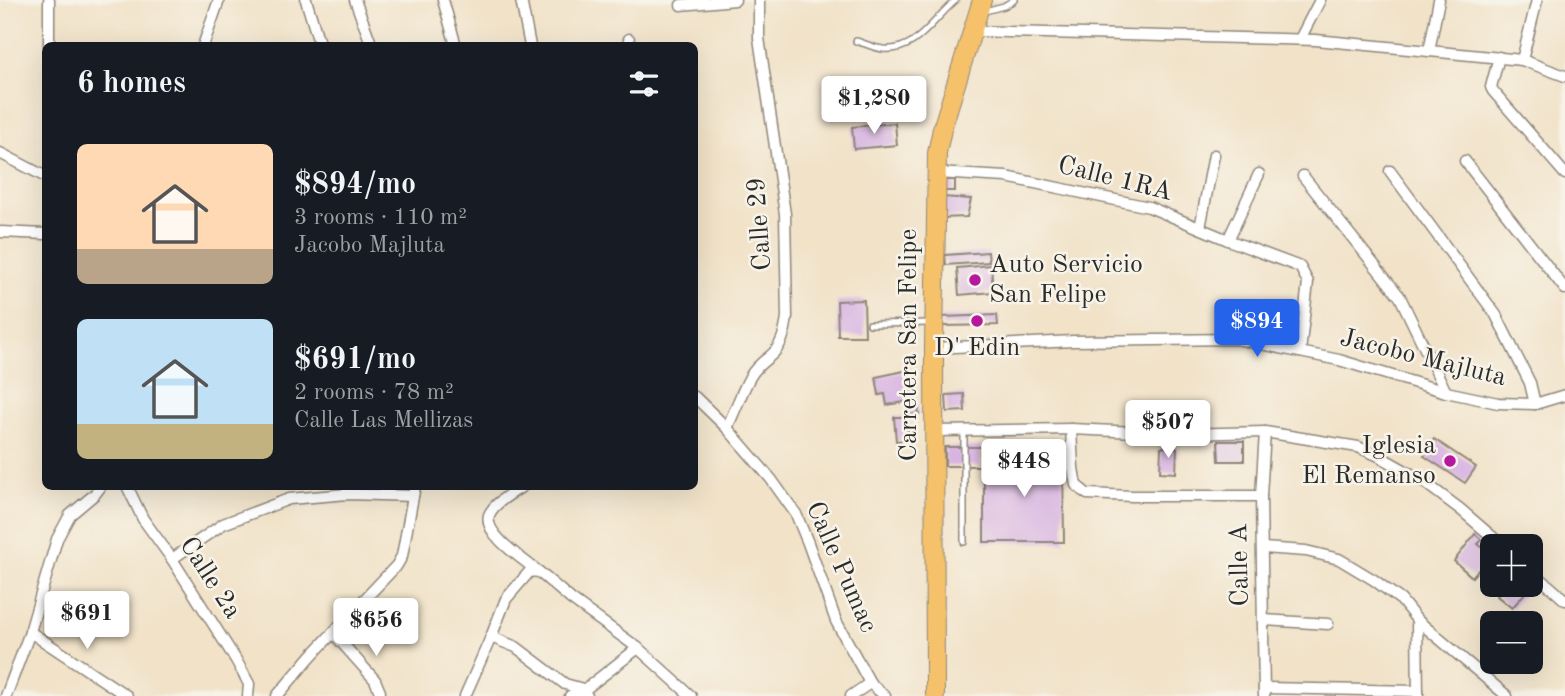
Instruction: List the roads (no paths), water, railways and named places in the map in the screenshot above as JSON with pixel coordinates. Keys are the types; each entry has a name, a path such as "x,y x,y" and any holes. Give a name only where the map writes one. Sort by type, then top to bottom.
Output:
{"main road":[{"name":"Carretera San Felipe","path":"935,696 934,348 937,153 980,6"}],"street":[{"path":"49,0 49,42"},
{"path":"204,42 219,0"},
{"path":"306,0 319,42"},
{"path":"355,0 371,42"},
{"path":"443,0 455,42"},
{"path":"521,0 529,42"},
{"path":"681,5 735,0"},
{"name":"Calle 29","path":"727,428 750,376 761,361 770,356 779,345 788,317 785,214 759,38 759,0"},
{"path":"1300,39 1320,0"},
{"path":"1429,51 1439,0"},
{"path":"1522,60 1536,0"},
{"path":"972,30 1300,39 1522,60 1565,76"},
{"path":"1499,57 1491,87 1493,91 1565,174"},
{"path":"0,153 42,175"},
{"path":"1200,228 1214,155"},
{"path":"1465,161 1565,289"},
{"path":"1390,171 1496,315 1530,383 1535,404"},
{"name":"Calle 1RA","path":"936,173 1006,177 1149,207 1300,267 1308,282 1300,352"},
{"path":"1228,240 1259,174"},
{"path":"1303,176 1400,297 1446,392"},
{"path":"0,232 42,234"},
{"name":"Jacobo Majluta","path":"934,348 1074,341 1236,339 1339,360 1446,392 1498,403 1535,404 1565,394"},
{"name":"Calle Pumac","path":"698,400 727,428 771,479 796,514 836,621 870,683 885,696"},
{"path":"935,430 1070,429 1180,434 1265,432 1358,447 1420,478 1489,534"},
{"path":"1070,429 1076,485 1087,494 1261,496"},
{"name":"Calle A","path":"1264,692 1261,496 1265,432"},
{"path":"6,696 30,632 57,539 71,515 98,490"},
{"name":"Calle 2a","path":"129,490 144,519 236,660 248,684 247,696"},
{"path":"517,490 490,513 490,528 497,538 572,600 638,648 691,696"},
{"path":"172,559 223,524 289,499 335,491 348,494 414,491 402,556 397,565 277,696"},
{"path":"1263,548 1306,551 1339,559 1374,580 1401,600 1417,620 1507,696"},
{"path":"465,696 506,599 530,571 539,572"},
{"path":"1543,581 1565,600"},
{"path":"1264,620 1328,624"},
{"path":"1264,692 1418,694 1417,620"},
{"path":"30,632 127,696"},
{"path":"333,633 375,680 379,696"},
{"path":"491,637 516,647 565,684 585,693"},
{"path":"585,693 588,687 638,648"},
{"path":"851,696 870,683"},
{"path":"570,696 585,693"}],"lane":[{"path":"856,41 881,49 899,48 915,41 956,0"},
{"path":"980,6 1004,6 1014,0"},
{"path":"870,324 935,323"},
{"path":"964,430 964,542"}],"place":[{"name":"Auto Servicio San Felipe","path":"975,280"},
{"name":"D' Edin","path":"977,321"},
{"name":"Iglesia El Remanso","path":"1450,461"}]}
